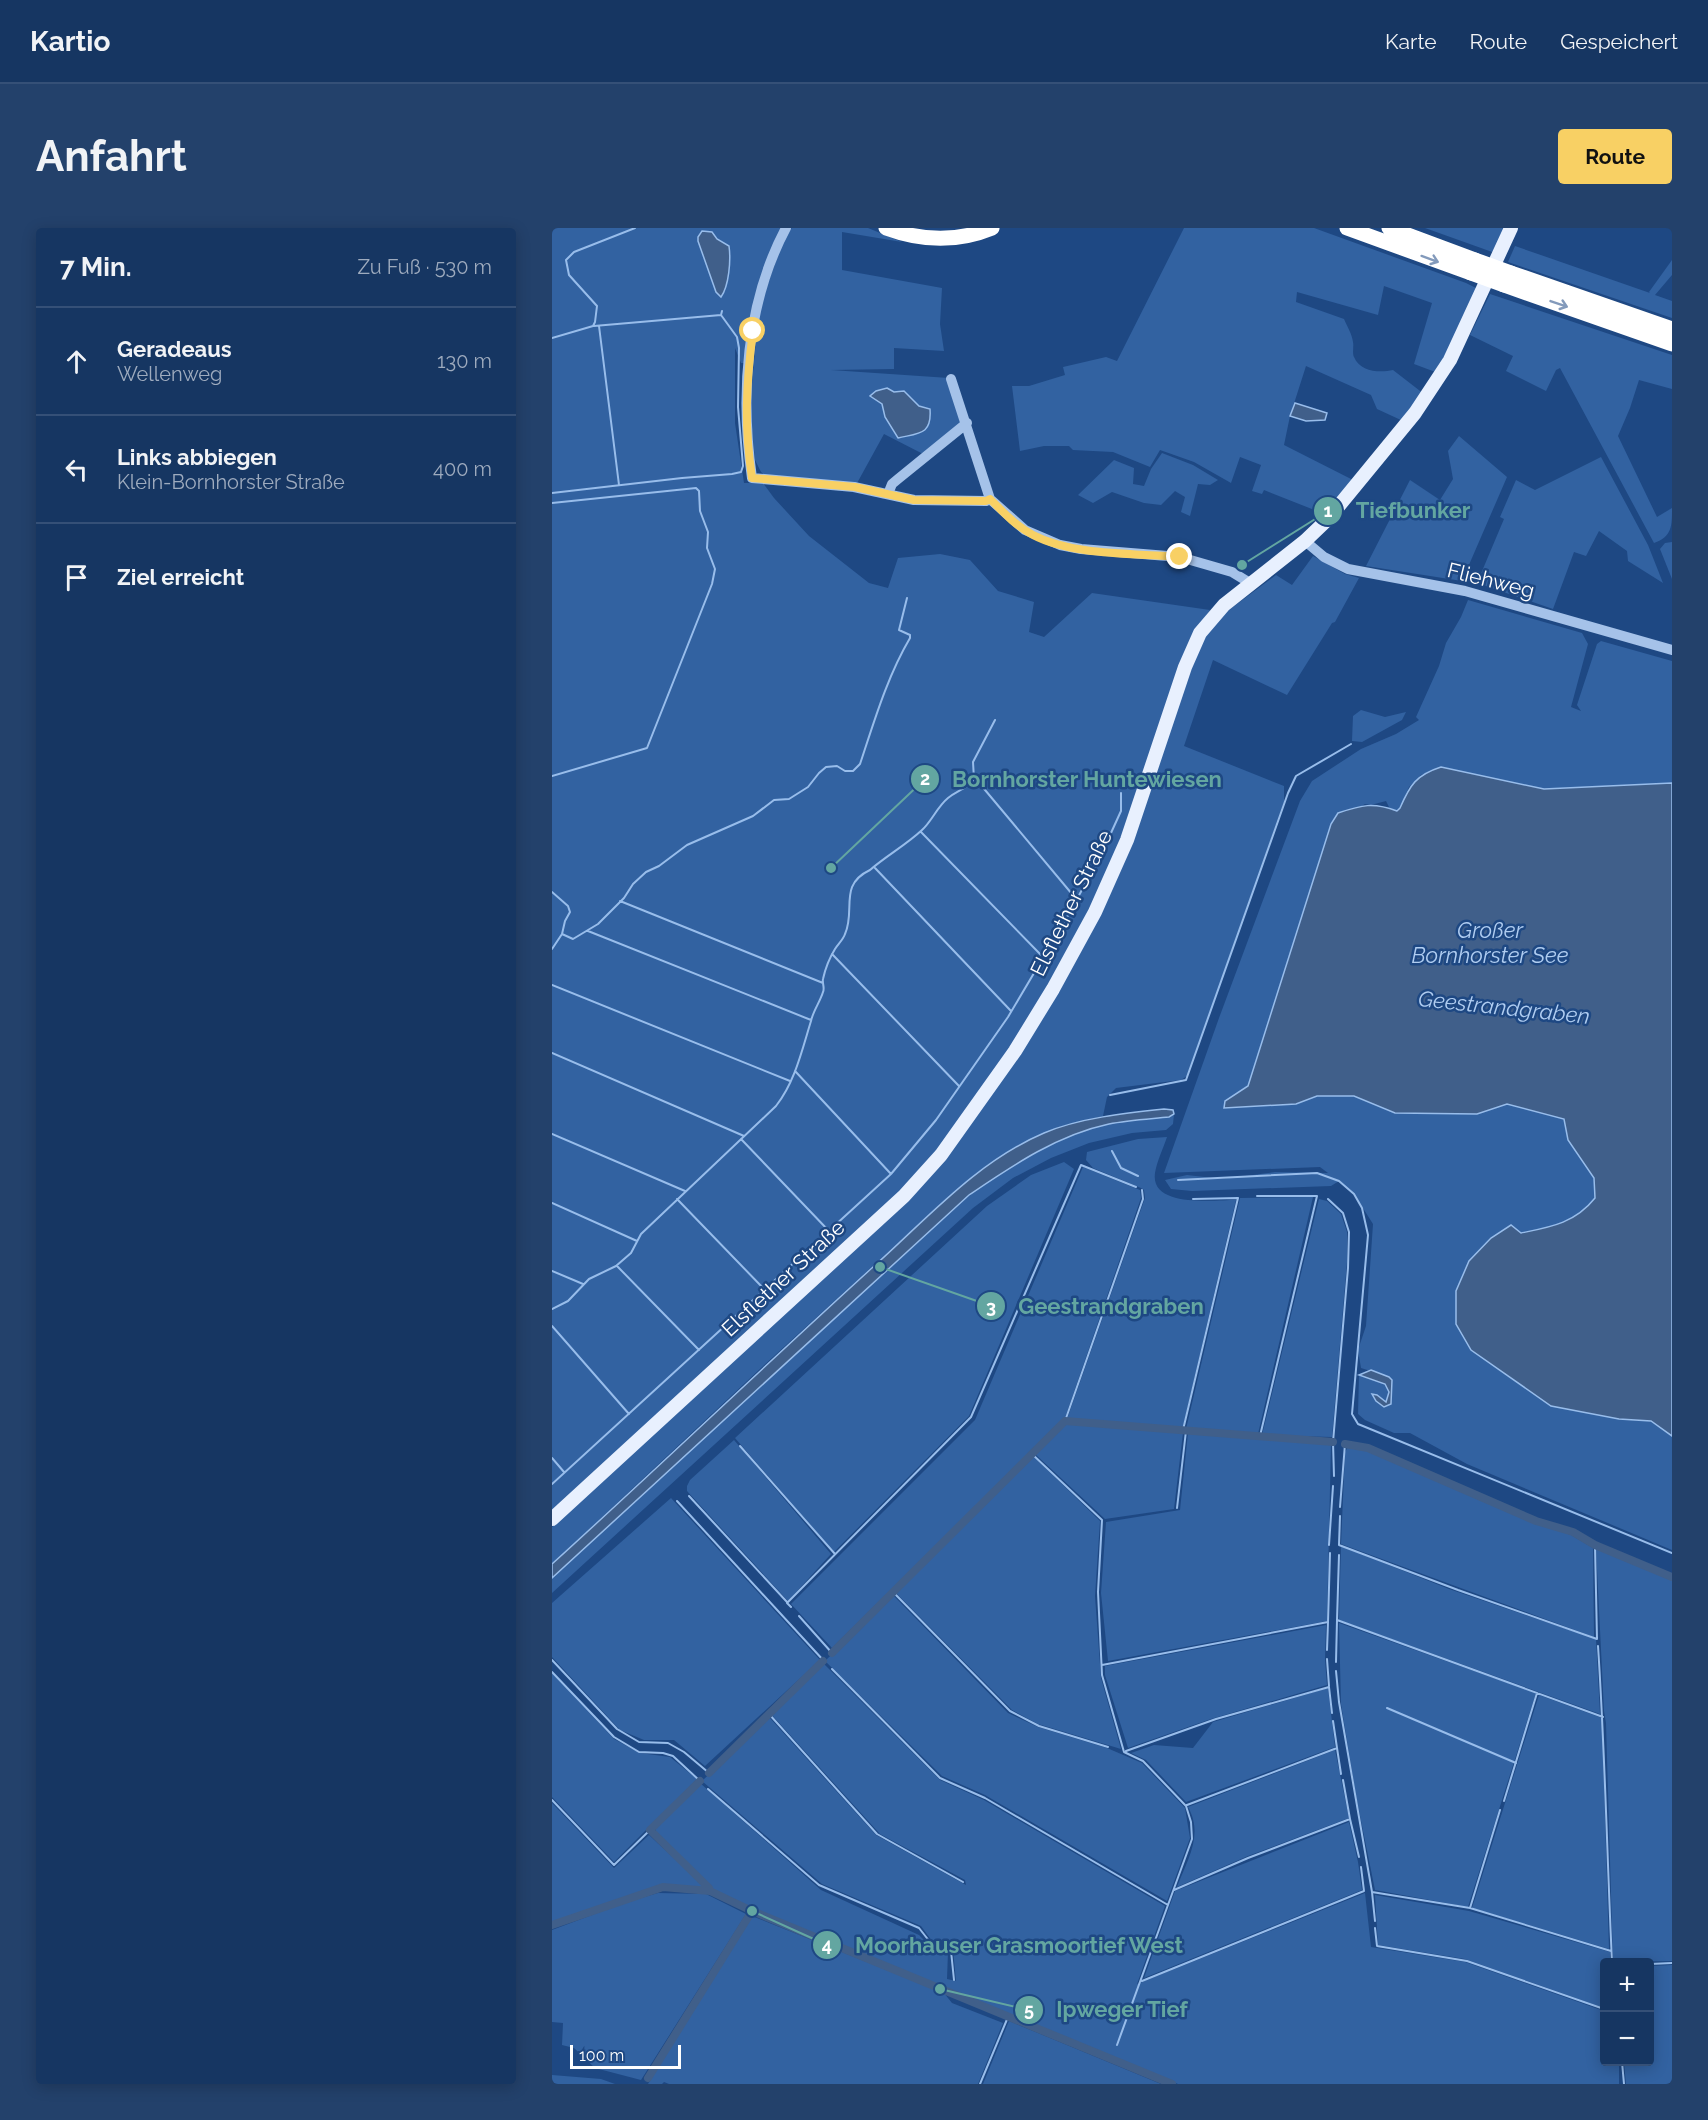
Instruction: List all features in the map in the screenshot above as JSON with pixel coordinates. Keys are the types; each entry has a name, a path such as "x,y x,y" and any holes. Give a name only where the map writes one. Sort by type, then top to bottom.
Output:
{"highway":[{"path":"886,228 907,235 936,239 970,235 992,228"},
{"path":"922,228 939,230 961,228"},
{"path":"1347,228 1507,279 1672,344"},
{"path":"1389,228 1473,267"},
{"path":"1507,279 1672,329"}],"main road":[{"name":"Elsflether Straße","path":"552,1519 904,1196 941,1155 1027,1033 1095,912 1127,840 1185,667 1200,633 1218,610 1305,541 1328,519 1425,399 1450,360 1511,228"}],"street":[{"path":"786,228 778,242 754,320 746,409 746,442 752,478 855,487 927,500 986,501 990,499"},
{"path":"951,379 990,499 1025,530 1060,545 1081,549 1180,557 1232,572 1251,583"},
{"path":"888,494 892,484 967,423"},
{"name":"Fliehweg","path":"1305,541 1324,557 1348,569 1465,591 1672,650"}],"shaded area":[{"path":"552,228 783,228 745,363 741,363 735,348 735,423 744,483 763,483 809,536 869,583 888,588 898,558 940,554 970,560 998,591 1034,602 1029,632 1044,637 1092,593 1210,610 1195,633 1124,836 1097,900 1035,1013 920,1175 552,1513","holes":["714,235 729,246 730,252 727,279 721,297 716,292 698,241"]},
{"path":"792,228 868,228 902,242 842,232 842,270 942,288 940,324 944,351 894,348 894,369 831,370 949,378 963,422 925,455 884,434 856,485 766,476 761,472 755,460 751,420 759,308 787,231","holes":["871,396 911,397 919,406 914,435 901,434 896,431 886,417 882,404"]},
{"path":"1184,228 1314,228 1480,290 1438,373 1414,364 1432,303 1384,286 1378,315 1297,292 1296,302 1344,319 1351,333 1354,357 1361,366 1377,371 1393,370 1424,394 1403,421 1377,409 1371,395 1306,366 1290,416 1284,445 1355,481 1327,515 1264,490 1262,494 1252,491 1261,465 1240,457 1231,483 1194,462 1160,450 1150,467 1113,452 1073,450 1069,446 1044,446 1020,451 1012,386 1029,386 1065,375 1063,367 1106,357 1117,361"},
{"path":"1425,228 1506,228 1495,253"},
{"path":"1515,246 1650,293 1672,260 1672,275 1655,295 1672,301 1672,318 1508,262"},
{"path":"1490,294 1672,355 1672,389 1639,380 1618,436 1657,517 1672,508 1670,530 1660,541 1654,543 1560,368 1556,370 1546,391 1506,371 1513,356 1470,335"},
{"path":"1459,436 1507,477 1462,581 1366,566 1410,480 1440,500 1453,479 1448,451"},
{"path":"1162,453 1193,465 1218,480 1210,485 1198,484 1190,516 1181,512 1185,497 1175,491 1161,505 1144,503 1112,492 1093,503 1078,495 1114,460 1134,468 1133,484 1144,486 1151,469"},
{"path":"1601,457 1648,545 1663,583 1628,561 1627,551 1599,531 1586,556 1574,552 1553,609 1477,583 1504,519 1500,517 1516,480 1535,490"},
{"path":"1672,542 1672,579 1660,549 1665,543"},
{"path":"1313,556 1345,574 1359,578 1335,622 1332,623 1287,695 1213,660 1184,746 1284,786 1284,802 1187,1076 1181,1080 1116,1088 1107,1097 1103,1116 1044,1133 987,1165 945,1200 761,1368 552,1564 552,1527 908,1199 1097,921 1191,666 1204,637 1218,618 1276,575 1292,585"},
{"path":"1468,600 1582,633 1588,644 1571,707 1581,711 1577,705 1597,644 1601,641 1672,661 1672,783 1544,789 1441,767 1421,775 1409,787 1397,811 1389,807 1386,801 1371,805 1365,804 1331,824 1248,1086 1225,1100 1224,1107 1296,1104 1317,1095 1354,1096 1395,1113 1477,1114 1507,1104 1564,1119 1568,1140 1594,1178 1596,1198 1587,1209 1561,1225 1521,1233 1469,1261 1456,1291 1456,1323 1551,1406 1619,1419 1651,1421 1672,1436 1672,1550 1467,1464 1410,1433 1394,1433 1365,1420 1358,1414 1359,1375 1385,1384 1389,1392 1386,1403 1391,1404 1392,1385 1389,1377 1361,1368 1358,1350 1366,1326 1373,1224 1354,1194 1339,1181 1331,1186 1192,1191 1171,1189 1165,1180 1187,1175 1222,1179 1275,1172 1328,1173 1320,1167 1164,1173 1300,801 1312,781 1361,749 1396,734 1419,720 1416,717 1439,666 1446,643","holes":["1377,1395 1386,1403 1376,1401"]},
{"path":"1361,710 1385,717 1406,712 1402,720 1362,742 1352,741 1353,716"},
{"path":"1174,1114 1173,1124 1166,1130 1132,1133 1089,1143 1051,1158 1013,1178 973,1208 552,1593 552,1578 969,1195 1018,1163 1071,1136 1109,1124 1169,1117"},
{"path":"1167,1137 1155,1173 1156,1184 1162,1192 1185,1200 1236,1200 1183,1427 1067,1419 1145,1198 1144,1190 1141,1188 1093,1168 1086,1160 1087,1152 1138,1139"},
{"path":"1064,1162 1074,1169 969,1416 834,1552 735,1438 987,1206 1031,1175"},
{"path":"1083,1167 1140,1190 1141,1198 1065,1418 832,1648 791,1604 975,1420"},
{"path":"1313,1197 1258,1434 1186,1429 1240,1198"},
{"path":"1319,1199 1327,1201 1341,1214 1347,1232 1347,1262 1332,1437 1262,1435"},
{"path":"1066,1424 1183,1433 1174,1509 1105,1519 1035,1454"},
{"path":"1188,1433 1331,1444 1327,1621 1108,1661 1101,1593 1106,1522 1180,1510"},
{"path":"734,1440 831,1554 788,1601 687,1491 690,1480"},
{"path":"1348,1447 1367,1451 1535,1523 1571,1535 1593,1548 1594,1637 1341,1544 1345,1452"},
{"path":"1033,1456 1100,1521 1095,1596 1101,1678 1121,1749 1038,1724 1012,1710 895,1592"},
{"path":"671,1498 820,1660 705,1766 674,1740 644,1740 620,1730 552,1657 552,1603"},
{"path":"1341,1546 1449,1589 1596,1639 1600,1714 1339,1620"},
{"path":"1596,1548 1672,1580 1672,1961 1654,1961 1654,1958 1613,1958"},
{"path":"893,1595 1008,1713 1038,1727 1107,1748 1142,1763 1185,1808 1190,1838 1167,1901 985,1795 942,1776 825,1661"},
{"path":"1339,1623 1536,1693 1468,1907 1375,1890 1341,1704"},
{"path":"1326,1625 1327,1685 1211,1719 1128,1748 1105,1675 1105,1666"},
{"path":"823,1663 940,1780 984,1800 1165,1906 1137,1984 1365,1893 1371,1947 1465,1962 1600,2010 1600,2066 1619,2066 1619,2084 1178,2084 748,1908 714,1891 656,1834 656,1827 700,1783 821,1890 919,1935 928,1944 948,1952 947,1979 956,1981 953,1949 932,1941 921,1926 822,1884 702,1781 769,1717 876,1835 966,1885 965,1880 880,1834 771,1714"},
{"path":"552,1673 614,1739 640,1753 670,1757 697,1779 614,1862 552,1797"},
{"path":"1328,1688 1335,1747 1186,1802 1146,1760 1131,1753 1154,1745 1193,1748 1213,1722"},
{"path":"1539,1695 1602,1718 1609,1949 1472,1908"},
{"path":"1335,1750 1349,1818 1248,1856 1177,1887 1194,1837 1193,1817 1188,1807"},
{"path":"552,1803 614,1868 649,1835 705,1887 702,1889 659,1886 552,1923"},
{"path":"1349,1822 1362,1890 1144,1978 1175,1891"},
{"path":"658,1893 706,1894 746,1914 641,2080 595,2068 574,2048 562,2045 563,2023 552,2022 552,1930"},
{"path":"1375,1895 1469,1911 1610,1952 1610,1958 1600,1958 1600,2007 1465,1959 1378,1945"},
{"path":"752,1916 944,1993 952,2003 1003,2023 978,2084 669,2084 664,2082 648,2084"},
{"path":"1672,1965 1672,2084 1626,2084 1624,2066 1654,2066 1654,1966"},
{"path":"1009,2021 1161,2084 983,2084"},
{"path":"552,2075 601,2079 615,2084 552,2084"}],"water":[{"path":"702,231 712,232 717,239 729,246 729,273 721,297 716,292 698,241"},
{"path":"887,388 894,392 904,391 919,406 930,409 929,424 923,431 898,438 885,417 882,404 870,396 876,391"},
{"path":"1295,403 1327,413 1325,420 1306,421 1290,416"},
{"name":"Großer Bornhorster See","path":"1441,767 1544,789 1672,783 1672,1436 1651,1421 1619,1419 1551,1406 1471,1350 1456,1324 1456,1291 1469,1261 1491,1238 1511,1225 1521,1233 1562,1223 1579,1213 1595,1198 1594,1178 1568,1140 1564,1119 1507,1104 1477,1114 1395,1113 1354,1096 1317,1096 1296,1104 1224,1108 1225,1101 1248,1086 1331,824 1338,813 1368,806 1381,806 1397,811 1407,793 1420,777"},
{"path":"1164,1109 1173,1110 1174,1114 1169,1117 1109,1124 1071,1136 1018,1163 969,1195 552,1578 552,1564 974,1175 1019,1145 1072,1123"},
{"path":"1371,1370 1392,1380 1391,1404 1384,1407 1376,1401 1372,1394 1386,1402 1389,1392 1385,1384 1359,1375"}],"waterway":[{"path":"552,338 593,326 595,322 597,306 569,275 566,260 574,252 635,228"},
{"path":"552,493 741,472 743,466 738,407 739,348 737,337 721,315 722,311"},
{"path":"594,326 721,315"},
{"path":"599,326 619,485"},
{"path":"552,503 696,488 699,491 700,511 708,532 707,548 715,569 712,584 647,748 552,776"},
{"path":"552,949 562,934 573,939 598,924 646,872 659,866 687,845 753,816 774,800 789,799 808,787 826,767 837,766 845,771 853,771 860,764 888,684 910,638 910,635 899,630 907,598"},
{"path":"552,1309 568,1301 589,1279 616,1266 631,1253 641,1234 783,1097 824,990 823,979 828,964 848,925 851,891 854,883 860,876 916,835 926,826 944,802 974,779 973,762 995,720"},
{"path":"1110,1095 1186,1080 1296,776 1351,744"},
{"path":"975,778 1077,900"},
{"path":"552,1484 891,1174 936,1120 1008,1017 1066,919 1100,857 1121,811 1121,793"},
{"path":"921,832 1042,956"},
{"path":"875,868 1011,1011"},
{"path":"552,892 568,906 570,912 562,934"},
{"path":"620,901 823,983"},
{"path":"588,931 811,1020"},
{"path":"832,954 959,1086"},
{"path":"552,985 790,1081"},
{"path":"552,1053 744,1136"},
{"path":"795,1071 891,1174"},
{"path":"552,1134 685,1191"},
{"path":"741,1139 828,1230"},
{"path":"1112,1151 1121,1168 1138,1176"},
{"path":"791,1607 787,1603 971,1417 1081,1165 1136,1187"},
{"path":"1178,1180 1317,1173 1339,1181 1354,1194 1362,1208 1368,1235 1352,1414 1358,1424 1672,1553"},
{"path":"1065,1421 1143,1199 1142,1190"},
{"path":"1257,1196 1317,1196 1260,1436"},
{"path":"1183,1430 1238,1198 1193,1199"},
{"path":"677,1199 765,1290"},
{"path":"1328,1199 1343,1213 1349,1232 1333,1442 1334,1476"},
{"path":"552,1203 637,1241"},
{"path":"617,1266 699,1350"},
{"path":"552,1271 583,1284"},
{"path":"552,1326 629,1414"},
{"path":"832,1653 1065,1421 1333,1442"},
{"path":"1177,1508 1186,1431"},
{"path":"1340,1507 1345,1444"},
{"path":"1345,1444 1368,1448 1536,1521 1573,1532 1595,1545 1672,1577"},
{"path":"740,1446 835,1554"},
{"path":"1032,1454 1102,1520 1098,1592 1102,1675 1124,1752 1143,1761 1186,1806 1191,1822 1192,1839 1117,2045"},
{"path":"552,1458 564,1472"},
{"path":"1329,1545 1333,1486"},
{"path":"689,1496 787,1602"},
{"path":"677,1501 824,1661"},
{"path":"1340,1516 1339,1545 1597,1639 1595,1545"},
{"path":"1102,1665 1328,1622 1330,1553"},
{"path":"1337,1620 1339,1555"},
{"path":"893,1592 1010,1711 1039,1726 1108,1747"},
{"path":"799,1616 832,1653"},
{"path":"1336,1662 1337,1620 1603,1717"},
{"path":"1327,1650 1328,1622"},
{"path":"1598,1646 1612,1958"},
{"path":"1327,1659 1329,1686"},
{"path":"552,1660 617,1729 639,1742 668,1743 684,1752 709,1773"},
{"path":"709,1773 823,1661"},
{"path":"832,1669 940,1778 985,1798 1168,1905"},
{"path":"1336,1671 1339,1702 1372,1892"},
{"path":"552,1672 614,1737 639,1752 663,1753 673,1756 700,1781"},
{"path":"1126,1751 1216,1719 1329,1687 1332,1713"},
{"path":"1504,1801 1537,1693"},
{"path":"1387,1708 1516,1763"},
{"path":"769,1714 877,1834 963,1882"},
{"path":"1333,1721 1337,1748"},
{"path":"1187,1805 1337,1748 1341,1774"},
{"path":"1343,1780 1350,1819"},
{"path":"700,1781 650,1830 710,1891"},
{"path":"708,1789 819,1885 919,1928 930,1942 951,1951 954,1980"},
{"path":"552,1800 614,1865 650,1830"},
{"path":"1470,1908 1500,1810"},
{"path":"1174,1890 1248,1858 1350,1819 1359,1857"},
{"path":"1142,1981 1364,1891 1361,1867"},
{"path":"552,1925 663,1887 710,1891 752,1911 1172,2084"},
{"path":"1375,1921 1372,1892 1470,1908 1611,1951"},
{"path":"648,2078 752,1911"},
{"path":"1375,1928 1377,1946 1467,1961 1600,2008"},
{"path":"1654,1964 1672,1963"},
{"path":"980,2084 1008,2017"},
{"path":"1622,2066 1624,2084"}],"place":[{"name":"Tiefbunker","path":"1242,565"},
{"name":"Bornhorster Huntewiesen","path":"831,868"},
{"name":"Geestrandgraben","path":"880,1267"},
{"name":"Moorhauser Grasmoortief West","path":"752,1911"},
{"name":"Ipweger Tief","path":"940,1989"}],"route":[{"path":"753,331 746,409 746,442 752,478 855,487 914,500 986,501 990,499 1025,530 1060,545 1081,549 1180,557"}]}
